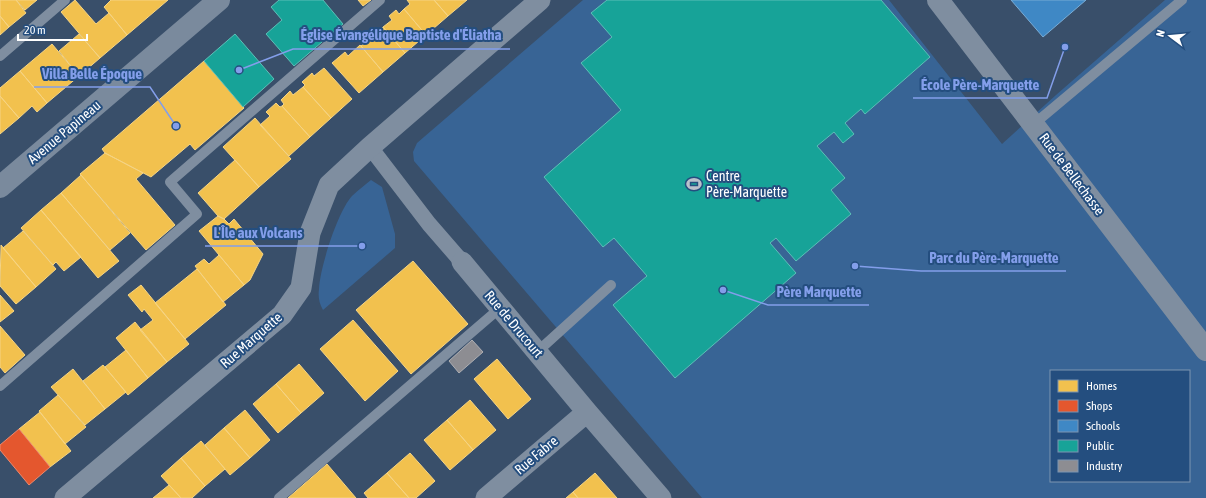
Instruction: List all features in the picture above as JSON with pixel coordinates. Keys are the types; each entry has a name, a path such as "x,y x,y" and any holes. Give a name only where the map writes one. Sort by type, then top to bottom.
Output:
{"main road":[{"name":"Avenue Papineau","path":"0,187 219,0"}],"street":[{"name":"Rue Marquette","path":"65,498 282,316 301,288 310,233 329,185 370,147 540,0"},
{"name":"Rue de Bellechasse","path":"938,0 1206,350"},
{"name":"Rue de Drucourt","path":"370,147 429,224 661,498"},
{"name":"Rue Fabre","path":"486,498 587,412"}],"lane":[{"path":"0,56 65,0"},
{"path":"0,386 197,214 170,182 380,0"},
{"path":"1034,124 1182,0"},
{"path":"537,352 611,285"},
{"path":"279,498 500,308"}],"shaded area":[{"path":"583,0 889,0 1002,144 1165,0 1206,0 1206,498 702,498 414,161 413,152 417,143"},
{"path":"371,180 382,187 395,234 395,248 323,310 319,300 320,279 326,254 336,226 341,214 352,196"}],"building: Homes":[{"path":"0,0 16,0 26,13 9,27 0,16"},
{"path":"16,0 37,0 25,10"},
{"path":"75,0 96,24 109,13 127,35 100,58 61,12"},
{"path":"111,0 168,0 127,35 104,7"},
{"path":"358,0 371,0 363,6"},
{"path":"407,0 434,0 448,16 426,35 404,9 410,4"},
{"path":"434,0 467,0 448,16"},
{"path":"404,9 426,35 405,53 383,27 392,20 389,16 396,10 399,14"},
{"path":"0,16 9,27 0,35"},
{"path":"383,27 405,53 383,72 361,46 367,41 364,37 371,31 375,35"},
{"path":"79,34 100,58 79,76 59,51"},
{"path":"52,44 79,76 47,103 20,71"},
{"path":"360,45 383,72 359,93 332,63 345,52 348,56"},
{"path":"204,61 244,108 195,150 190,144 151,177 105,153 102,149"},
{"path":"324,68 352,99 331,118 303,87 305,85 302,82 312,73 314,76"},
{"path":"20,71 47,103 37,112 32,106 19,118 0,96 0,88"},
{"path":"303,87 331,118 310,137 282,106 284,104 281,100 290,91 293,95"},
{"path":"0,96 19,118 0,134"},
{"path":"276,103 280,107 282,106 310,137 289,156 260,125 270,116 266,112"},
{"path":"255,118 291,159 259,187 223,147"},
{"path":"105,153 143,173 136,179 175,225 146,250 80,174"},
{"path":"235,160 259,187 224,219 218,216 198,193"},
{"path":"81,175 130,233 110,250 61,193"},
{"path":"61,193 119,261 98,278 41,210"},
{"path":"41,210 81,257 64,271 56,262 53,265 21,228"},
{"path":"218,216 229,224 234,219 263,254 250,280 244,285 199,231"},
{"path":"23,231 56,269 36,287 3,248"},
{"path":"1,245 36,287 16,304 0,286"},
{"path":"219,255 244,285 223,302 195,266 204,259 209,264"},
{"path":"413,261 468,324 411,374 356,310"},
{"path":"197,269 226,305 185,339 155,303"},
{"path":"141,285 189,344 167,362 140,330 153,320 144,309 142,312 128,295"},
{"path":"0,295 14,311 0,322"},
{"path":"353,320 398,371 365,401 320,349"},
{"path":"135,322 167,362 148,378 116,338"},
{"path":"0,326 25,355 5,373 0,367"},
{"path":"126,350 148,378 128,395 105,367"},
{"path":"497,359 531,399 508,419 474,379"},
{"path":"299,364 324,393 301,413 276,384"},
{"path":"103,365 126,392 105,409 83,381"},
{"path":"73,369 105,409 85,425 51,387"},
{"path":"276,384 301,413 278,433 253,404"},
{"path":"58,395 86,427 65,444 39,411"},
{"path":"470,400 496,430 473,450 447,420"},
{"path":"245,410 270,440 250,458 224,428"},
{"path":"40,412 71,451 50,467 19,429"},
{"path":"447,420 473,450 450,470 424,440"},
{"path":"224,428 250,458 230,475 205,445"},
{"path":"201,441 225,469 205,486 181,458"},
{"path":"410,453 435,481 416,498 409,498 387,473"},
{"path":"181,458 205,486 192,498 181,498 161,476"},
{"path":"327,464 356,498 288,498"},
{"path":"387,473 409,498 368,498 364,493"},
{"path":"595,473 617,498 578,498 573,492"},
{"path":"169,485 181,498 153,498"},
{"path":"573,492 578,498 566,498"}],"building: Shops":[{"path":"19,429 50,467 29,485 0,450 0,445"}],"building: Schools":[{"path":"1011,0 1086,0 1043,37"}],"building: Public":[{"path":"279,0 323,0 343,24 294,66 266,34 282,20 271,7"},
{"name":"Centre Père-Marquette","path":"607,0 881,0 930,57 865,114 861,109 845,123 854,134 843,143 834,132 817,146 845,178 831,190 851,214 796,261 776,238 770,243 796,273 675,378 613,305 647,276 614,238 603,247 544,177 621,110 581,63 612,37 591,13"},
{"path":"235,34 274,79 243,107 204,61"}],"building: Industry":[{"path":"472,340 483,352 459,373 449,361"}],"place":[{"name":"École Père-Marquette","path":"1065,47"},
{"name":"Église Évangélique Baptiste d'Éliatha","path":"239,70"},
{"name":"Villa Belle Époque","path":"176,126"},
{"name":"Centre Père-Marquette","path":"694,184"},
{"name":"L'Île aux Volcans","path":"362,246"},
{"name":"Parc du Père-Marquette","path":"855,266"},
{"name":"Père Marquette","path":"723,290"}]}
